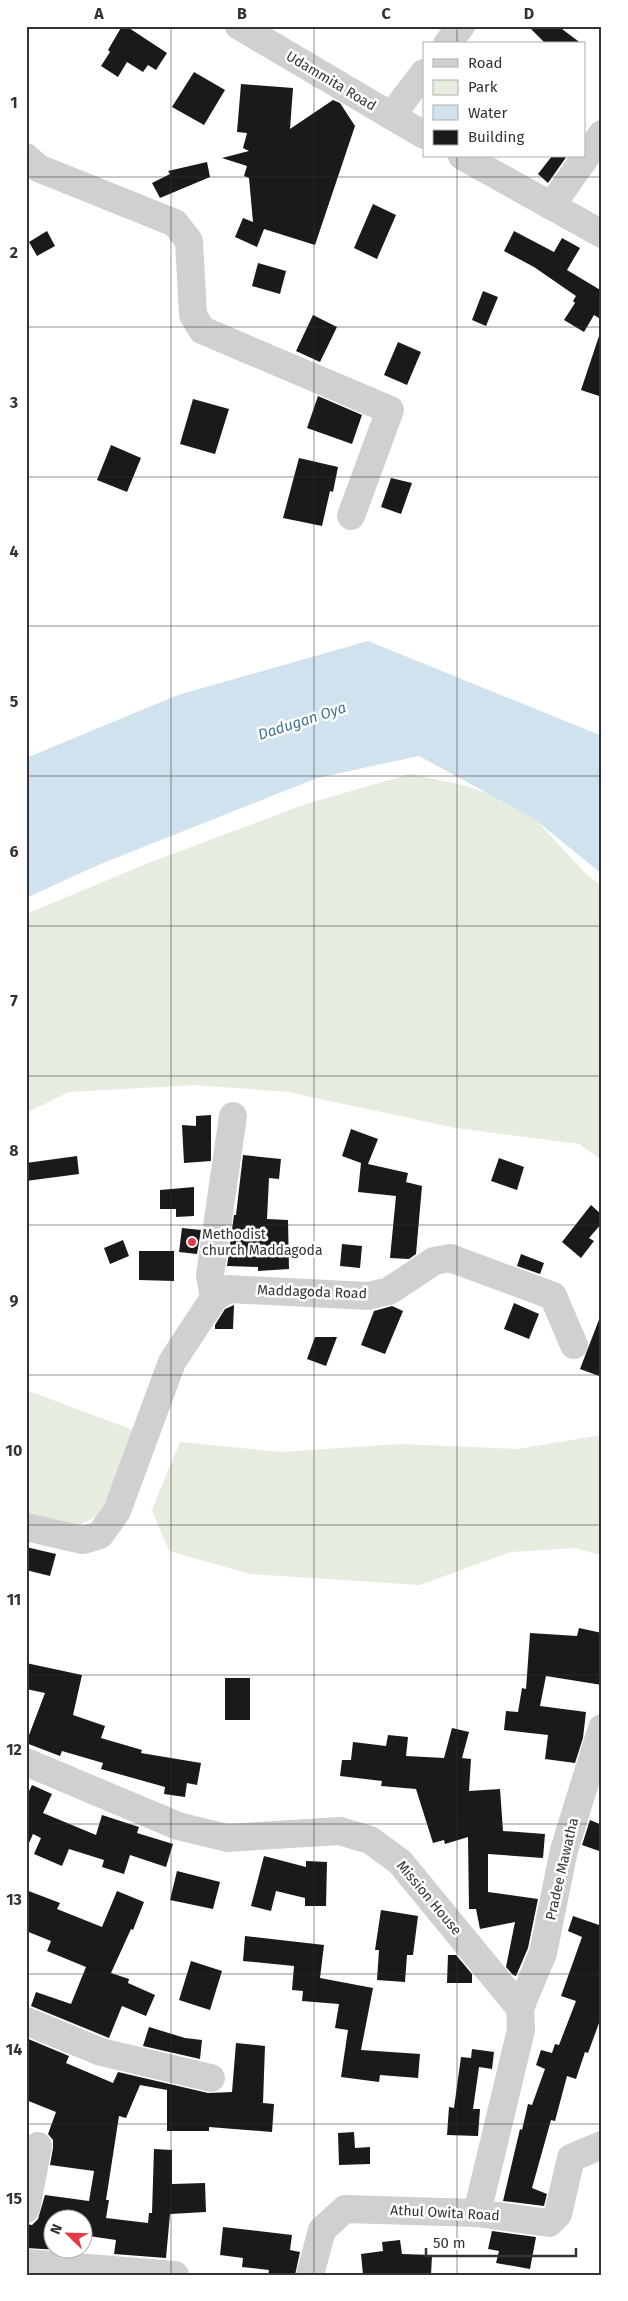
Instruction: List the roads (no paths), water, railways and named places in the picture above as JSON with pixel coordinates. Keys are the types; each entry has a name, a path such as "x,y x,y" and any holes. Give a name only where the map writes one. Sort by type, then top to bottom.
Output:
{"street":[{"name":"Udammita Road","path":"239,26 423,134"},
{"path":"449,42 461,26"},
{"path":"390,116 423,74"},
{"path":"586,157 602,134"},
{"path":"26,157 38,168 175,223 189,241 193,315 202,330 390,410 350,516"},
{"path":"466,158 602,234"},
{"path":"551,206 585,158"},
{"path":"26,1528 83,1540 100,1534 117,1511 172,1362 214,1298 210,1275 233,1116"},
{"name":"Maddagoda Road","path":"214,1298 228,1289 368,1296 389,1291 434,1261 450,1258 553,1296 574,1345"},
{"name":"Pradee Mawatha","path":"520,2008 543,1953 564,1850 602,1728"},
{"name":"Mission House","path":"26,1762 178,1826 227,1838 340,1831 370,1840 400,1862 520,2008"},
{"path":"477,2212 521,2030 520,2008"},
{"path":"26,2021 101,2052 211,2078"},
{"name":"Athul Owita Road","path":"310,2275 322,2230 345,2209 477,2212 549,2223 558,2214 572,2158 602,2145"},
{"path":"26,2209 38,2146"},
{"path":"34,2267 175,2275"}],"water":[{"name":"Dadugan Oya","path":"368,641 602,736 602,874 533,818 419,756 317,778 98,865 26,898 26,758 178,695"}],"place":[{"name":"Methodist church Maddagoda","path":"192,1242"}]}
